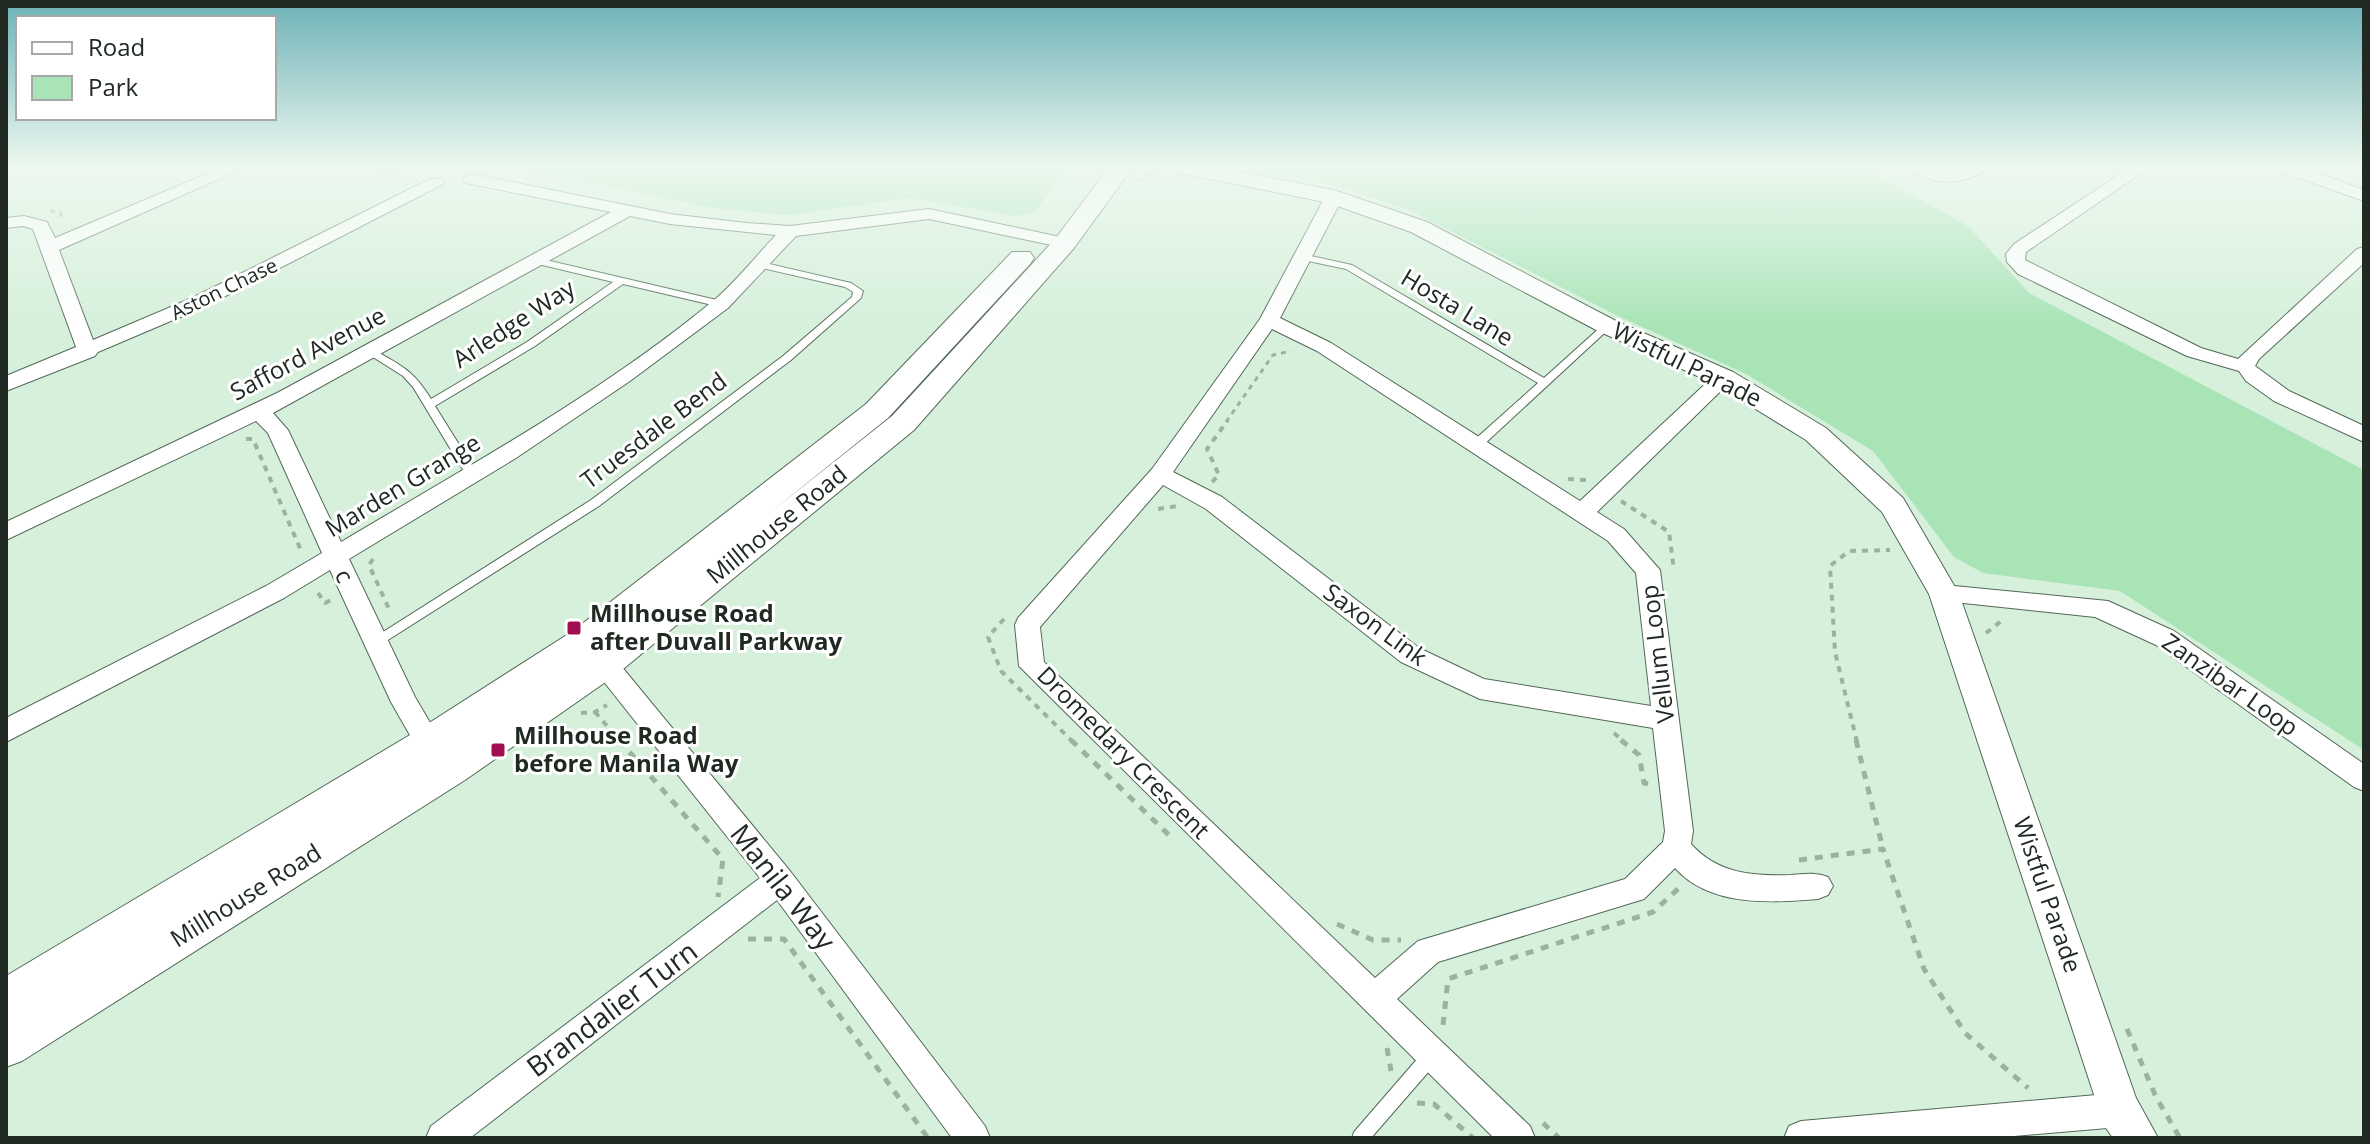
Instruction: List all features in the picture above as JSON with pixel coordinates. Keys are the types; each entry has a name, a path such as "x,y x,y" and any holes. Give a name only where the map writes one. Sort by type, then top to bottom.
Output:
{"main road":[{"name":"Millhouse Road","path":"1053,240 1065,220"},
{"name":"Millhouse Road","path":"6,1045 451,769 890,417 1071,220"},
{"name":"Millhouse Road","path":"6,1001 429,743 595,652"}],"street":[{"path":"52,246 112,220"},
{"name":"Aston Chase","path":"6,384 88,352 199,302 351,220"},
{"name":"Safford Avenue","path":"6,532 258,410 609,220"},
{"path":"684,220 790,231 864,220"},
{"path":"959,220 1053,240"},
{"name":"Dromedary Crescent","path":"1322,220 1269,320 1160,474 1027,625 1032,666 1518,1138"},
{"name":"Wistful Parade","path":"1400,220 1419,227 1607,326 1724,378 1816,434 1893,505 1944,594 2128,1124"},
{"path":"2062,220 2020,248 2015,254 2016,262 2025,270 2194,352 2245,366 2259,382 2274,392 2364,435"},
{"path":"6,223 24,221 41,226 52,246 88,352"},
{"name":"Marden Grange","path":"6,731 275,592 472,475 623,376 721,304 790,231"},
{"path":"2245,366 2250,356 2364,253"},
{"name":"Vellum Loop","path":"1269,320 1304,338 1616,535 1648,570 1679,831 1676,848"},
{"path":"1582,513 1597,486 1724,378"},
{"name":"c","path":"258,410 277,430 404,702 429,743"},
{"name":"Saxon Link","path":"1160,474 1214,503 1410,655 1480,689 1666,719"},
{"name":"Zanzibar Loop","path":"1944,594 2099,608 2165,638 2364,779"},
{"name":"Manila Way","path":"595,652 780,880 973,1138"},
{"path":"1375,999 1429,951 1634,890 1676,848 1698,870 1760,890 1818,886"},
{"name":"Brandalier Turn","path":"443,1138 780,880"},
{"path":"1801,1138 2128,1124"}],"lane":[{"name":"Hosta Lane","path":"1302,257 1349,267 1544,382"},
{"path":"533,260 721,304"},
{"name":"Truesdale Bend","path":"376,642 595,503 787,358 856,298 858,291 848,285 761,265"},
{"name":"Arledge Way","path":"429,405 531,344 622,280"},
{"path":"1476,445 1607,326"},
{"path":"370,352 407,374 472,475"},
{"path":"1360,1138 1432,1055"}],"path":[{"path":"1157,509 1189,504 1219,475 1207,449 1273,355 1296,350 1304,338"},
{"path":"239,438 253,439 302,554 295,562"},
{"path":"1597,486 1669,532 1675,578"},
{"path":"1901,549 1849,551 1830,566 1835,652 1883,849 1924,969 1965,1033 2029,1089"},
{"path":"376,553 369,565 397,628"},
{"path":"1009,614 988,637 1001,671 1183,849"},
{"path":"1991,647 1986,632 2012,614"},
{"path":"1788,862 1883,849"},
{"path":"1448,979 1653,912 1698,870"},
{"path":"1327,914 1339,925 1373,940 1409,941 1448,979"},
{"path":"1443,1028 1448,979"},
{"path":"2125,1025 2156,1097 2180,1138"},
{"path":"1376,1038 1387,1049 1392,1079 1411,1103 1434,1104 1473,1138"},
{"path":"1536,1116 1559,1138"}],"green space":[{"path":"1429,220 1957,220 1969,227 2029,293 2364,470 2364,750 2120,591 1983,573 1954,557 1873,451 1746,374 1618,316"}],"place":[{"name":"Millhouse Road after Duvall Parkway","path":"574,628"},
{"name":"Millhouse Road before Manila Way","path":"498,750"}]}
